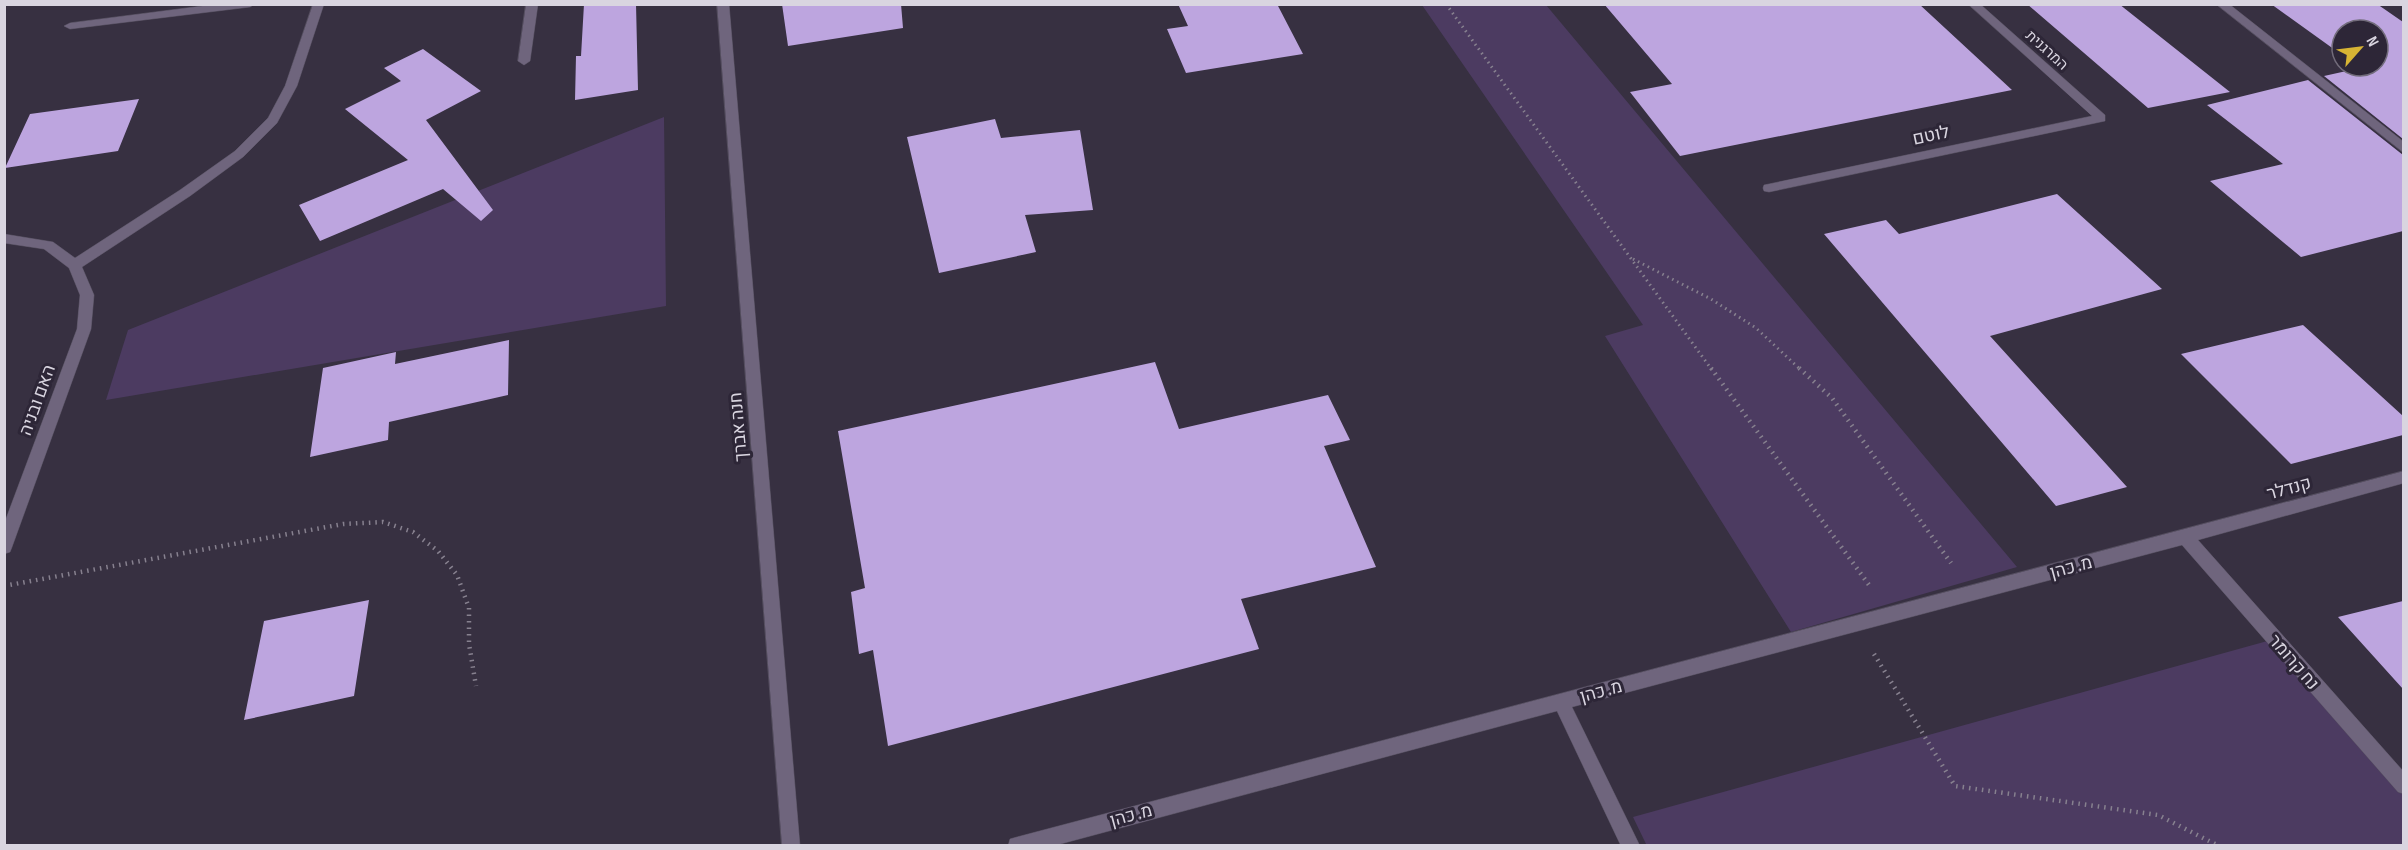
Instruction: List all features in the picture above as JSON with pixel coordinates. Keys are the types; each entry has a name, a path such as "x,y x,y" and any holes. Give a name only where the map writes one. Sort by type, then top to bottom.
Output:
{"street":[{"path":"70,26 250,4"},
{"path":"4,238 48,245 75,265 185,193 239,154 273,120 291,86 319,4"},
{"path":"524,61 532,4"},
{"name":"חנה אברך","path":"723,4 791,846"},
{"name":"המרגנית","path":"1973,4 2101,118"},
{"path":"2221,4 2403,149"},
{"name":"לוטם","path":"1769,188 2101,118"},
{"name":"האם ובניה","path":"4,547 84,329 87,295 75,265"},
{"name":"קנדלר","path":"2185,537 2403,477"},
{"name":"מ. כהן","path":"1017,846 2185,537"},
{"name":"נח קרומר","path":"2185,537 2403,786"},
{"path":"1561,702 1630,846"}],"path":[{"path":"1446,4 1890,615"},
{"path":"1630,257 1711,299 1756,328 1832,398 1973,593"},
{"path":"4,586 343,524 383,522 413,532 438,551 457,575 469,608 469,644 476,686"},
{"path":"1856,624 1954,786 2158,815 2219,846"}],"shaded area":[{"path":"1422,5 1546,5 2017,567 1791,632 1605,336 1643,325"},
{"path":"664,117 666,306 106,400 128,330"},
{"path":"2271,640 2403,789 2404,845 1647,846 1633,817"}],"building":[{"path":"584,4 636,4 638,90 575,100 576,56 581,56"},
{"path":"782,4 901,4 903,28 788,46"},
{"path":"1178,4 1277,4 1303,54 1186,73 1167,29 1188,26"},
{"path":"1604,4 1919,4 2012,90 1680,156 1630,92 1672,84"},
{"path":"2027,4 2119,4 2230,92 2148,108"},
{"path":"2271,4 2377,4 2403,22 2403,139 2324,76 2330,75 2330,78 2390,78 2390,18 2330,18 2330,46"},
{"path":"423,49 481,91 426,120 493,210 481,221 443,189 320,241 299,205 408,160 345,109 401,81 384,68"},
{"path":"2308,80 2403,155 2403,231 2301,257 2210,181 2283,164 2207,105"},
{"path":"139,99 118,151 5,168 30,114"},
{"path":"995,119 1001,138 1080,130 1093,210 1025,215 1036,252 939,273 907,137"},
{"path":"2057,194 2162,289 1990,336 2127,487 2056,506 1824,234 1886,220 1899,234"},
{"path":"2303,325 2403,416 2403,435 2291,464 2181,354"},
{"path":"509,340 508,395 389,422 388,440 310,457 323,368 396,352 395,364"},
{"path":"1155,362 1179,429 1328,395 1350,440 1324,446 1376,567 1241,599 1259,649 888,746 873,650 859,654 851,592 865,588 838,431"},
{"path":"369,600 354,696 244,720 264,621"},
{"path":"2403,601 2403,689 2338,617"}]}
